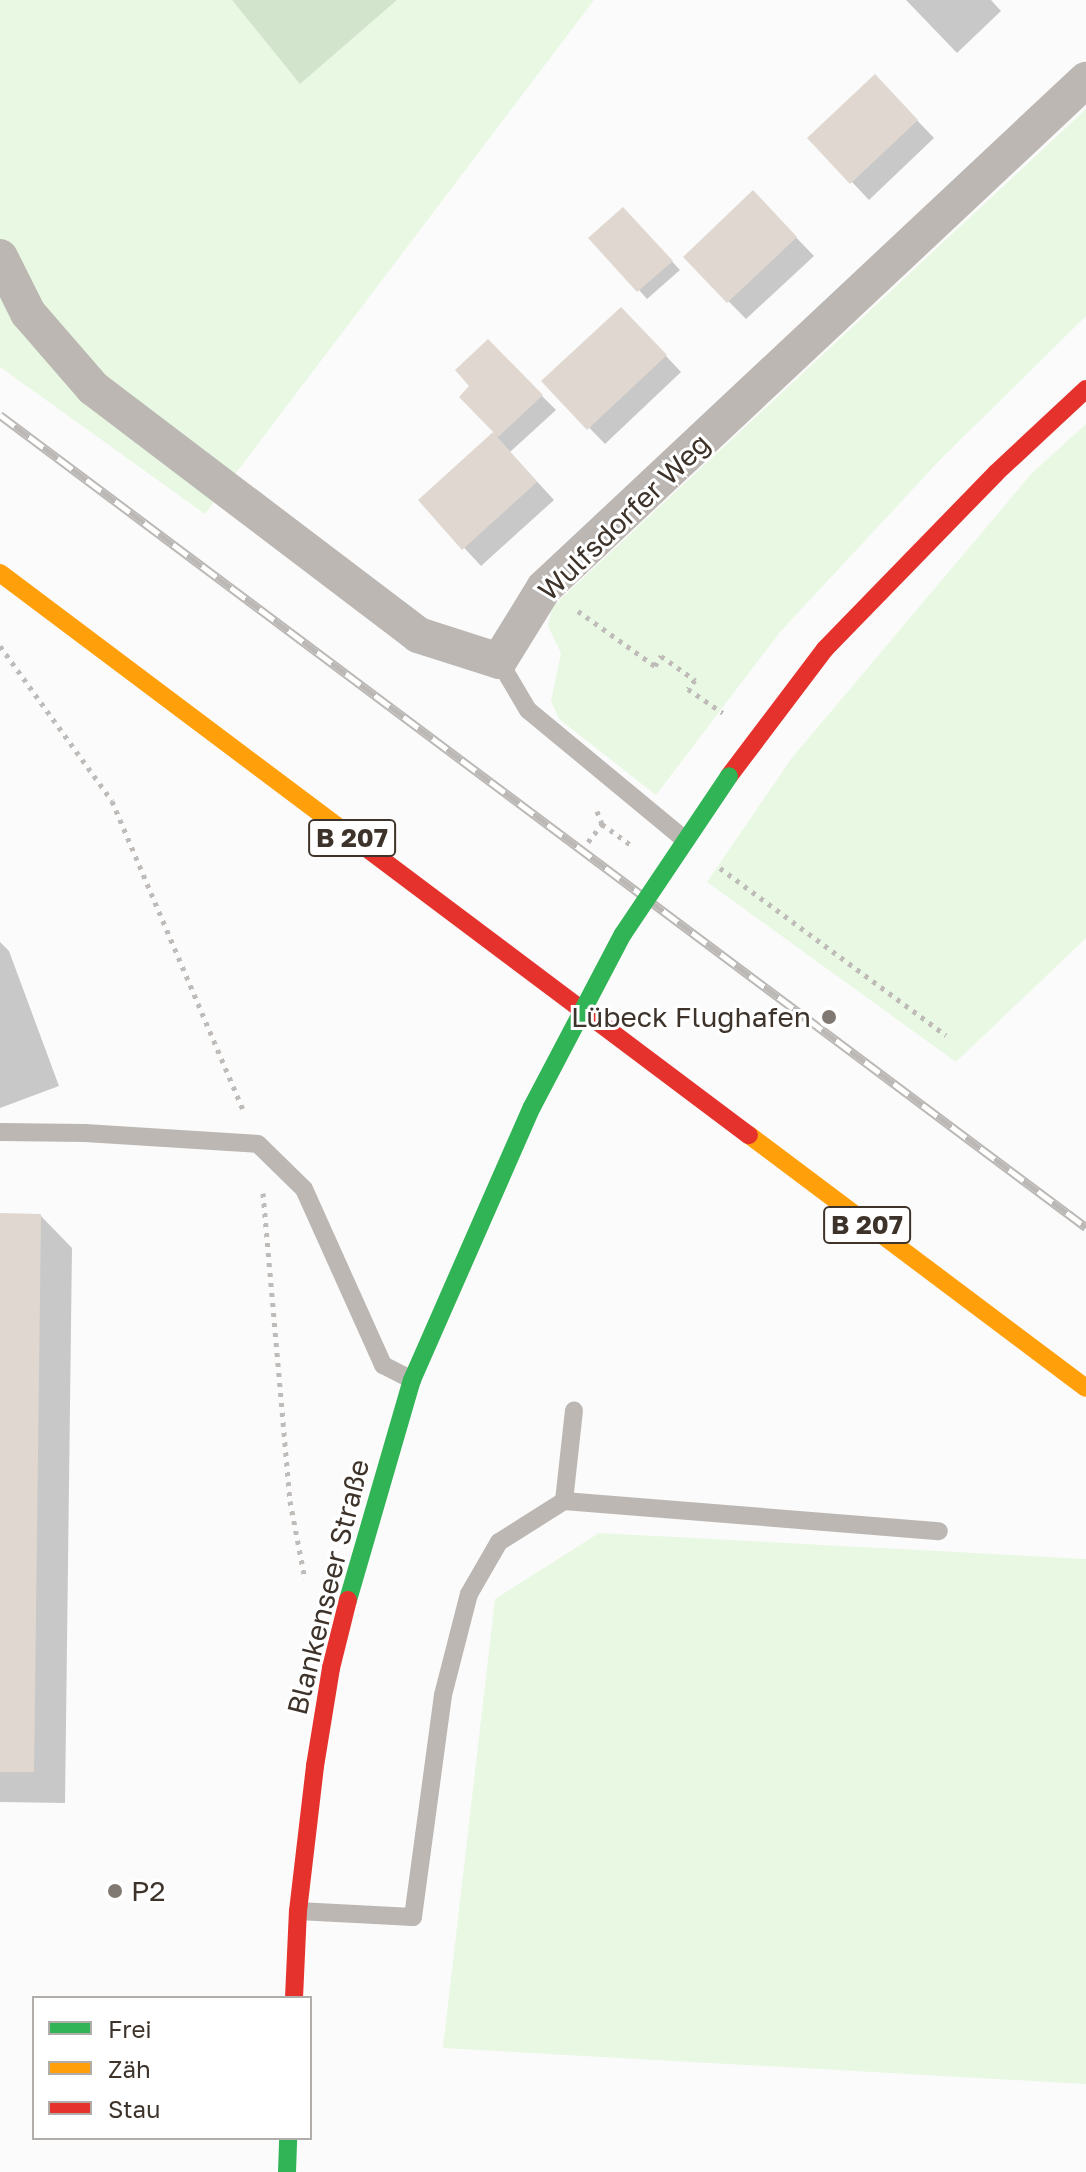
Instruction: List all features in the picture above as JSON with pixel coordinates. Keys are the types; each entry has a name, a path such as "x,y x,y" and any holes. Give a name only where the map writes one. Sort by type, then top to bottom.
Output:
{"street":[{"name":"Wulfsdorfer Weg","path":"499,661 544,588 1086,80"},
{"path":"0,257 28,313 93,388 418,635 499,661"},
{"name":"Blankenseer Straße","path":"294,1996 298,1911 315,1766 331,1668 355,1571 412,1380 532,1107 623,934 729,776 825,649 996,473 1086,389"},
{"name":"B 207","path":"0,573 1086,1388"},
{"path":"287,2172 288,2140"}],"lane":[{"path":"499,661 528,710 701,852"},
{"path":"0,1132 85,1133 258,1144 304,1189 383,1365 412,1380"},
{"path":"564,1501 574,1411"},
{"path":"298,1911 413,1917 443,1695 469,1594 499,1542 564,1501 939,1531"}],"path":[{"path":"544,588 655,666 661,656 695,680 688,689 730,717"},
{"path":"0,646 112,801 258,1144 290,1501 306,1587"},
{"path":"588,842 602,824 638,850"},
{"path":"701,852 762,902 946,1035"}],"green space":[{"path":"0,0 232,0 300,84 397,0 594,0 205,514 0,367"},
{"path":"232,0 397,0 300,84"},
{"path":"1086,109 1086,316 938,462 780,632 656,795 559,719 551,701 561,653 548,626 552,607"},
{"path":"1086,424 1086,938 956,1062 707,882 791,759 1032,473"},
{"path":"599,1533 1086,1559 1086,2084 443,2048 495,1599"}],"building":[{"path":"875,74 918,120 850,184 807,138"},
{"path":"753,190 797,237 727,303 683,257"},
{"path":"623,207 673,261 637,292 588,238"},
{"path":"621,307 667,355 587,430 541,381"},
{"path":"488,339 543,395 498,437 459,397 469,386 455,370"},
{"path":"493,432 537,482 462,550 418,500"},
{"path":"0,1213 41,1214 34,1772 0,1772"}],"railway":[{"path":"0,415 1086,1227"}],"traffic: fast":[{"path":"532,1107 623,934 729,776"},
{"path":"348,1600 412,1380 532,1107"},
{"path":"287,2172 288,2140"}],"traffic: slow":[{"path":"0,573 357,841"},
{"path":"749,1135 1086,1388"}],"traffic: jam":[{"path":"729,776 825,649 996,473 1086,389"},
{"path":"357,841 749,1135"},
{"path":"294,1996 298,1911 315,1766 331,1668 348,1600"}],"place":[{"name":"Lübeck Flughafen","path":"829,1017"},
{"name":"P2","path":"115,1891"}]}
